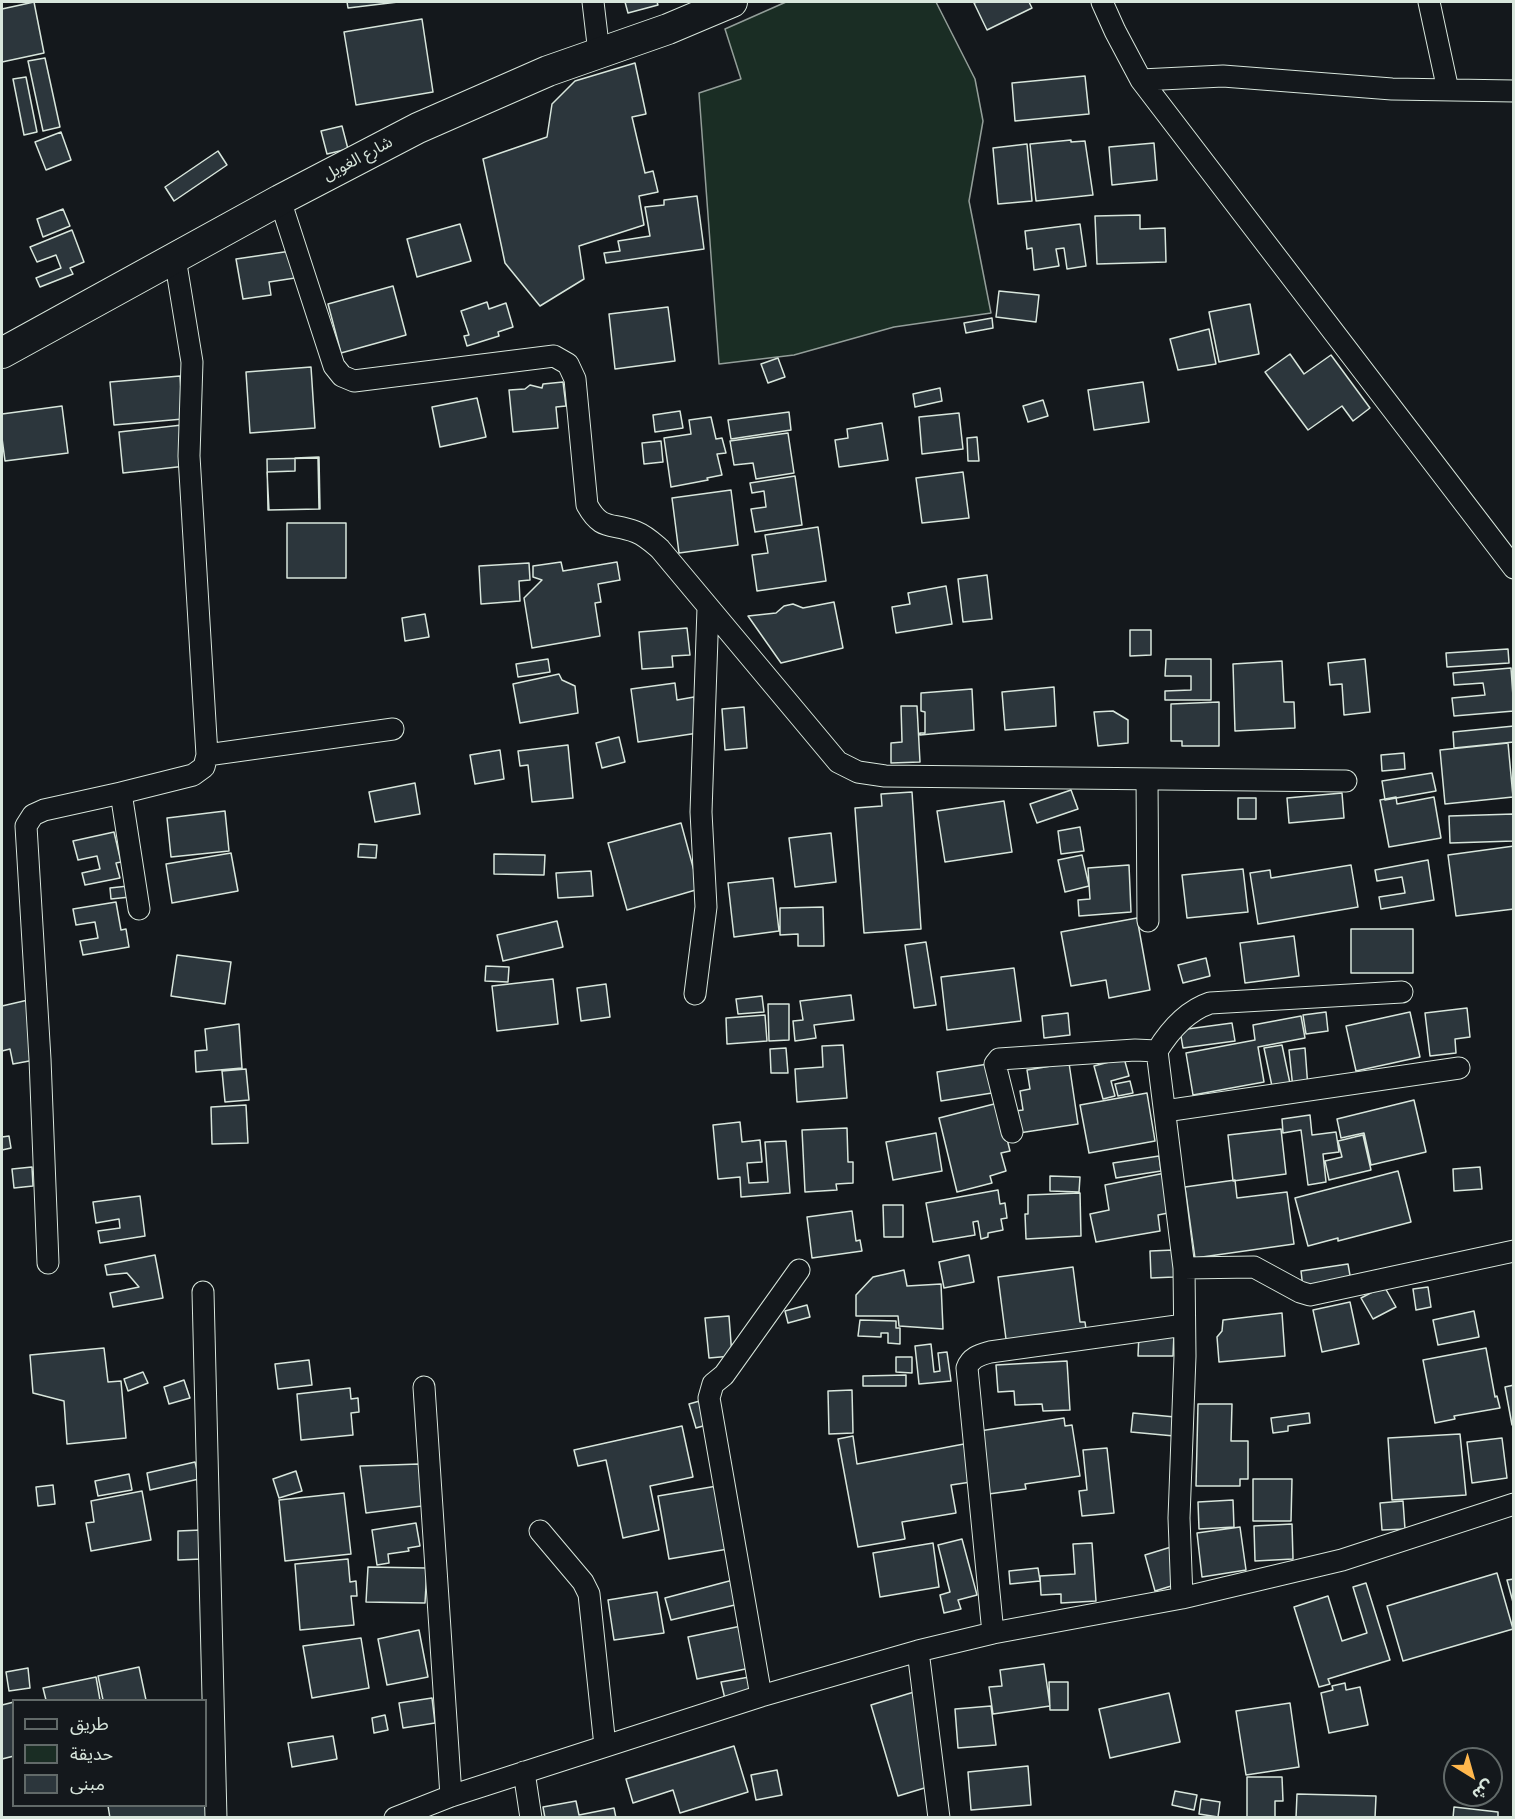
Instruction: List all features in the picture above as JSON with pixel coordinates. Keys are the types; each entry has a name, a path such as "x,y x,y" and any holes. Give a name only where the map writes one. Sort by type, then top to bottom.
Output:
{"street":[{"path":"593,2 599,53"},
{"name":"شارع الغويل","path":"2,353 280,200 418,128 548,71 668,29 732,2"},
{"path":"1102,2 1141,80 1514,568"},
{"path":"1429,2 1448,90"},
{"path":"1141,80 1223,76 1382,89 1514,91"},
{"path":"280,200 334,366 342,376 354,381 554,356 568,364 575,379 587,505 594,518 608,526 634,531 648,538 838,762 858,772 885,776 1346,781"},
{"path":"48,1263 40,1059 26,826 33,815 44,810 193,775 204,767 207,755 189,456 192,362 176,258"},
{"path":"696,994 706,907 700,812 708,608"},
{"path":"207,755 393,729"},
{"path":"1147,779 1148,921"},
{"path":"121,793 139,909"},
{"path":"1182,1598 1179,1518 1185,1356 1184,1268 1157,1051 1173,1027 1198,1007 1210,1004 1402,992"},
{"path":"1012,1132 995,1064 999,1059 1135,1050 1157,1051"},
{"path":"1165,1111 1459,1068"},
{"path":"1184,1268 1254,1267 1310,1295 1514,1251"},
{"path":"761,1696 709,1398 713,1384 724,1375 799,1270"},
{"path":"203,1292 216,1818"},
{"path":"993,1633 968,1365 976,1356 990,1352 1184,1325"},
{"path":"424,1387 451,1796"},
{"path":"395,1818 451,1796 761,1696 918,1651 993,1633 1182,1598 1342,1560 1514,1504"},
{"path":"540,1531 582,1582 589,1594 605,1746"},
{"path":"918,1651 939,1818"},
{"path":"524,1773 531,1818"}],"green space":[{"path":"786,2 936,2 975,79 983,121 969,201 991,313 894,327 794,355 719,364 699,93 741,79 725,29"}],"building":[{"path":"34,2 44,53 2,62 2,9"},
{"path":"347,2 398,2 348,8"},
{"path":"625,2 657,2 658,5 628,13"},
{"path":"1029,2 1032,8 987,30 974,3"},
{"path":"422,19 433,92 356,105 344,32"},
{"path":"45,58 60,127 43,131 28,61"},
{"path":"635,63 646,114 632,117 645,173 653,171 658,192 639,196 644,225 579,246 584,279 540,306 505,263 483,159 547,137 552,104 575,81"},
{"path":"1085,76 1089,114 1015,121 1012,83"},
{"path":"26,77 37,132 24,135 13,79"},
{"path":"342,126 348,149 327,154 321,131"},
{"path":"61,132 71,160 46,170 35,142"},
{"path":"1071,140 1071,142 1085,141 1093,195 1036,201 1030,144"},
{"path":"1154,143 1157,180 1112,185 1109,147"},
{"path":"1027,144 1032,201 998,204 993,148"},
{"path":"218,151 227,165 174,201 165,187"},
{"path":"697,196 704,249 606,263 604,253 620,251 618,241 650,236 645,207 664,205 664,200"},
{"path":"63,209 70,226 43,237 37,219"},
{"path":"1140,215 1140,229 1165,228 1166,262 1097,264 1095,216"},
{"path":"460,224 471,261 417,277 407,239"},
{"path":"1080,224 1086,266 1067,269 1064,248 1056,249 1059,266 1034,270 1032,248 1027,249 1025,231"},
{"path":"72,230 84,262 70,268 73,274 40,287 36,278 61,268 56,255 37,262 30,247"},
{"path":"291,251 295,278 269,282 271,295 243,299 236,259"},
{"path":"393,286 406,335 341,353 328,304"},
{"path":"999,291 1039,295 1036,322 996,317"},
{"path":"487,302 489,309 506,303 513,327 498,332 499,336 467,346 464,336 469,335 461,311"},
{"path":"1250,304 1259,354 1219,362 1209,312"},
{"path":"668,307 675,361 615,369 609,314"},
{"path":"992,318 993,328 966,333 964,323"},
{"path":"1209,329 1216,364 1178,370 1170,339"},
{"path":"1290,354 1304,374 1331,355 1370,408 1353,421 1342,406 1308,430 1265,372"},
{"path":"778,358 785,377 768,383 761,364"},
{"path":"311,367 315,428 250,433 246,372"},
{"path":"180,376 183,419 114,425 110,382"},
{"path":"563,382 566,406 556,407 558,428 513,432 509,390 525,389 530,385 542,388 543,384"},
{"path":"1143,382 1149,422 1094,430 1088,390"},
{"path":"940,388 942,401 915,407 913,394"},
{"path":"477,398 486,437 440,447 432,407"},
{"path":"1043,400 1048,416 1028,422 1023,406"},
{"path":"62,406 68,453 5,461 2,414"},
{"path":"680,411 683,428 655,432 653,415"},
{"path":"789,412 791,430 731,439 728,420"},
{"path":"959,413 963,449 922,454 919,417"},
{"path":"711,417 716,439 722,438 726,453 717,454 722,475 671,487 664,438 691,434 689,420"},
{"path":"882,423 888,460 839,467 835,440 848,438 847,429"},
{"path":"182,425 186,466 123,473 119,432"},
{"path":"788,433 794,473 756,479 753,463 734,465 730,441"},
{"path":"977,437 979,461 968,461 967,438"},
{"path":"661,441 663,462 644,464 642,443"},
{"path":"319,457 320,509 269,510 267,472 295,471 295,458"},
{"path":"318,458 319,509 268,510 267,459"},
{"path":"963,472 969,518 922,523 916,478"},
{"path":"795,476 802,525 755,532 751,509 766,507 764,491 752,493 750,483"},
{"path":"731,490 738,545 679,553 672,498"},
{"path":"287,523 346,523 346,578 287,578"},
{"path":"818,527 826,581 757,591 752,555 768,553 765,535"},
{"path":"561,562 563,571 617,562 620,580 598,584 601,602 595,603 600,636 532,648 524,598 542,580 533,577 533,566"},
{"path":"529,563 530,580 519,581 520,601 481,604 479,566"},
{"path":"987,575 992,619 963,622 958,579"},
{"path":"946,586 952,624 896,633 892,607 910,604 908,593"},
{"path":"834,602 843,648 781,663 748,616 776,613 784,606 793,604 803,608"},
{"path":"425,614 429,637 405,641 402,618"},
{"path":"687,628 690,655 672,656 673,667 642,669 639,632"},
{"path":"1130,630 1151,630 1151,655 1130,656"},
{"path":"1508,649 1509,663 1447,667 1446,653"},
{"path":"548,659 550,672 518,677 516,664"},
{"path":"1166,659 1211,659 1211,700 1165,700 1165,691 1191,690 1191,676 1165,676"},
{"path":"1365,659 1370,712 1344,715 1342,684 1330,685 1328,663"},
{"path":"1282,661 1284,702 1294,702 1295,728 1235,731 1233,664"},
{"path":"1511,668 1514,711 1454,716 1452,698 1485,695 1483,683 1454,685 1453,673"},
{"path":"559,674 562,680 575,686 578,713 520,723 513,684"},
{"path":"675,683 677,700 694,697 698,733 638,742 631,689"},
{"path":"1054,687 1056,726 1005,730 1002,692"},
{"path":"972,689 974,730 920,735 920,733 925,733 925,712 921,711 921,693"},
{"path":"1219,702 1219,746 1182,746 1182,741 1171,741 1171,704"},
{"path":"901,706 917,706 920,762 891,763 891,743 902,742"},
{"path":"744,707 747,748 725,750 722,709"},
{"path":"1113,711 1128,720 1128,743 1098,746 1094,712"},
{"path":"1514,726 1514,742 1454,748 1453,732"},
{"path":"619,737 625,762 602,768 596,743"},
{"path":"1508,743 1513,797 1445,804 1440,750"},
{"path":"568,745 573,798 532,802 528,765 520,766 518,751"},
{"path":"500,750 504,779 475,784 470,755"},
{"path":"1404,753 1405,769 1382,771 1381,755"},
{"path":"1432,773 1436,791 1385,800 1382,781"},
{"path":"415,783 420,814 375,822 369,792"},
{"path":"1071,790 1078,809 1037,823 1030,804"},
{"path":"912,792 921,929 864,933 855,808 882,806 881,794"},
{"path":"1342,793 1344,818 1289,823 1287,798"},
{"path":"1396,797 1397,804 1434,797 1441,838 1389,847 1380,800"},
{"path":"1238,798 1256,798 1256,819 1238,819"},
{"path":"1004,801 1012,852 945,862 937,811"},
{"path":"225,811 229,851 171,857 167,818"},
{"path":"1514,814 1514,841 1450,843 1449,816"},
{"path":"681,823 699,889 627,910 608,843"},
{"path":"1080,827 1084,851 1061,854 1058,831"},
{"path":"114,832 121,862 116,863 120,878 85,885 82,873 100,869 97,856 78,860 73,841"},
{"path":"831,833 836,882 795,887 789,838"},
{"path":"359,844 377,845 376,858 358,857"},
{"path":"1514,846 1514,909 1456,916 1448,855"},
{"path":"231,853 238,891 172,903 166,864"},
{"path":"494,854 545,855 544,875 494,874"},
{"path":"1082,855 1089,886 1065,892 1058,860"},
{"path":"1428,860 1434,900 1381,909 1379,897 1405,893 1402,877 1377,881 1375,870"},
{"path":"1129,865 1131,912 1079,916 1078,900 1090,899 1088,868"},
{"path":"1351,865 1358,907 1258,924 1250,873 1270,870 1271,878"},
{"path":"1243,869 1248,912 1187,918 1182,875"},
{"path":"591,871 593,896 558,898 556,873"},
{"path":"773,878 779,931 734,937 728,883"},
{"path":"128,886 130,897 111,899 110,888"},
{"path":"116,902 121,930 126,929 129,947 83,955 80,941 98,938 95,922 76,925 73,909"},
{"path":"823,907 824,946 798,946 798,934 780,935 780,908"},
{"path":"1137,918 1150,990 1109,998 1106,980 1071,986 1061,932"},
{"path":"557,921 563,947 503,961 497,935"},
{"path":"1351,929 1413,929 1413,973 1351,973"},
{"path":"1294,936 1299,976 1245,983 1240,943"},
{"path":"926,942 936,1005 914,1008 905,945"},
{"path":"177,955 231,962 225,1004 171,996"},
{"path":"1206,958 1210,976 1183,983 1178,965"},
{"path":"486,966 509,967 508,982 485,981"},
{"path":"1014,968 1021,1021 947,1030 941,977"},
{"path":"553,979 558,1024 497,1031 492,986"},
{"path":"606,984 610,1017 581,1021 577,988"},
{"path":"851,995 854,1020 814,1025 816,1038 795,1041 793,1021 803,1020 800,1001"},
{"path":"762,996 764,1012 738,1014 736,999"},
{"path":"28,1000 40,1059 13,1064 10,1049 2,1051 2,1006"},
{"path":"768,1004 789,1004 789,1040 769,1041"},
{"path":"1467,1008 1470,1037 1455,1039 1456,1053 1430,1056 1425,1013"},
{"path":"1326,1012 1328,1031 1306,1034 1303,1015"},
{"path":"1410,1012 1420,1057 1356,1071 1346,1026"},
{"path":"1068,1013 1070,1035 1044,1038 1042,1016"},
{"path":"765,1015 767,1041 727,1044 726,1018"},
{"path":"1301,1016 1305,1038 1258,1047 1264,1082 1193,1095 1186,1053 1255,1040 1253,1025"},
{"path":"1232,1023 1235,1041 1183,1048 1180,1030"},
{"path":"239,1024 242,1068 196,1072 195,1051 207,1050 205,1029"},
{"path":"843,1045 847,1098 797,1102 795,1069 823,1067 822,1046"},
{"path":"1282,1045 1291,1088 1273,1091 1264,1048"},
{"path":"786,1048 788,1073 771,1073 770,1049"},
{"path":"1305,1048 1308,1088 1293,1089 1289,1050"},
{"path":"1124,1058 1129,1076 1111,1081 1115,1096 1103,1099 1094,1066"},
{"path":"1069,1063 1078,1124 1019,1133 1015,1111 1023,1110 1020,1091 1030,1089 1027,1070"},
{"path":"988,1064 992,1093 941,1101 937,1072"},
{"path":"246,1069 249,1100 225,1102 222,1071"},
{"path":"1130,1081 1133,1093 1118,1096 1115,1084"},
{"path":"1147,1093 1155,1141 1089,1153 1080,1105"},
{"path":"1414,1100 1426,1152 1371,1165 1364,1133 1341,1138 1337,1119"},
{"path":"998,1103 1010,1151 1001,1153 1006,1171 990,1176 992,1183 957,1192 939,1118"},
{"path":"246,1105 248,1143 212,1144 211,1107"},
{"path":"1310,1115 1312,1135 1336,1132 1339,1152 1323,1154 1326,1182 1308,1185 1301,1130 1283,1133 1282,1119"},
{"path":"740,1122 742,1142 760,1140 762,1162 747,1163 749,1183 768,1182 765,1142 786,1141 790,1193 741,1197 740,1177 718,1179 713,1125"},
{"path":"847,1128 848,1162 853,1162 853,1183 836,1184 837,1190 805,1192 802,1130"},
{"path":"1281,1129 1286,1174 1233,1181 1228,1135"},
{"path":"936,1133 942,1171 893,1180 886,1142"},
{"path":"1363,1135 1371,1170 1329,1180 1325,1161 1342,1157 1338,1141"},
{"path":"9,1136 11,1148 2,1150 2,1137"},
{"path":"1159,1156 1161,1171 1116,1178 1113,1163"},
{"path":"32,1167 33,1186 14,1188 12,1169"},
{"path":"1480,1167 1482,1189 1454,1191 1453,1169"},
{"path":"1398,1171 1411,1222 1338,1241 1338,1238 1308,1246 1295,1198"},
{"path":"1165,1173 1173,1212 1158,1215 1160,1231 1096,1242 1090,1214 1109,1210 1105,1185"},
{"path":"1050,1176 1080,1177 1079,1192 1050,1191"},
{"path":"1235,1180 1237,1198 1287,1192 1294,1244 1195,1258 1185,1187"},
{"path":"998,1190 1000,1204 1005,1203 1007,1218 1001,1219 1003,1230 988,1233 988,1237 981,1239 978,1221 973,1222 975,1235 933,1242 926,1203"},
{"path":"1080,1193 1081,1236 1026,1239 1025,1214 1028,1214 1028,1195"},
{"path":"140,1196 145,1236 100,1243 98,1231 120,1228 119,1219 96,1223 93,1202"},
{"path":"883,1205 903,1205 903,1237 884,1237"},
{"path":"852,1211 856,1241 860,1240 862,1251 812,1258 807,1217"},
{"path":"1174,1250 1174,1277 1151,1278 1150,1251"},
{"path":"155,1255 163,1298 113,1307 110,1293 139,1287 127,1273 107,1275 105,1265"},
{"path":"969,1255 974,1282 944,1288 939,1262"},
{"path":"1348,1264 1351,1281 1303,1288 1301,1271"},
{"path":"1073,1267 1080,1322 1085,1322 1087,1336 1007,1347 998,1277"},
{"path":"904,1270 907,1286 941,1284 943,1329 899,1326 898,1316 856,1316 856,1295 873,1277"},
{"path":"1384,1286 1396,1307 1373,1319 1361,1298"},
{"path":"1428,1287 1431,1307 1416,1310 1413,1289"},
{"path":"1350,1302 1359,1344 1322,1352 1313,1310"},
{"path":"807,1305 810,1317 788,1323 785,1311"},
{"path":"1474,1311 1479,1337 1438,1345 1433,1320"},
{"path":"1282,1313 1285,1356 1219,1362 1217,1337 1222,1331 1223,1320"},
{"path":"729,1316 732,1356 709,1358 705,1318"},
{"path":"860,1320 896,1321 896,1328 900,1328 900,1344 888,1343 888,1333 881,1333 881,1337 858,1336"},
{"path":"1139,1334 1174,1334 1173,1356 1138,1356"},
{"path":"931,1344 934,1372 940,1371 938,1353 947,1352 951,1381 919,1384 915,1346"},
{"path":"104,1348 108,1382 121,1381 126,1438 67,1444 64,1401 33,1393 30,1355"},
{"path":"1486,1348 1495,1397 1497,1396 1500,1408 1454,1416 1455,1419 1435,1423 1423,1360"},
{"path":"896,1357 912,1357 912,1373 896,1372"},
{"path":"309,1360 312,1385 278,1389 275,1364"},
{"path":"1067,1361 1070,1410 1043,1411 1042,1404 1015,1405 1014,1391 998,1392 996,1365"},
{"path":"143,1372 148,1383 128,1391 124,1379"},
{"path":"906,1375 906,1386 863,1386 863,1376"},
{"path":"184,1380 190,1398 169,1404 164,1387"},
{"path":"1514,1385 1514,1424 1512,1425 1505,1387"},
{"path":"350,1388 351,1399 358,1398 359,1412 351,1413 353,1435 301,1440 297,1394"},
{"path":"852,1390 853,1433 829,1434 828,1391"},
{"path":"703,1400 710,1424 696,1428 689,1404"},
{"path":"1198,1404 1232,1404 1231,1441 1248,1441 1248,1479 1240,1479 1240,1486 1196,1486"},
{"path":"1133,1413 1175,1417 1174,1436 1131,1432"},
{"path":"1309,1413 1310,1423 1288,1426 1288,1431 1273,1433 1271,1418"},
{"path":"1064,1418 1065,1426 1072,1425 1080,1476 1025,1484 1026,1489 981,1495 973,1432"},
{"path":"682,1426 693,1477 650,1486 659,1530 623,1538 606,1460 578,1466 574,1450"},
{"path":"1460,1434 1466,1495 1392,1500 1388,1438"},
{"path":"853,1436 857,1464 964,1444 971,1482 951,1485 956,1513 902,1522 905,1539 858,1547 838,1439"},
{"path":"1502,1438 1507,1478 1472,1483 1467,1442"},
{"path":"1107,1448 1114,1513 1082,1516 1079,1491 1087,1490 1083,1450"},
{"path":"195,1462 199,1479 150,1490 147,1473"},
{"path":"419,1464 422,1506 366,1513 360,1466"},
{"path":"296,1471 302,1491 279,1498 273,1479"},
{"path":"129,1474 132,1490 98,1496 95,1481"},
{"path":"1253,1479 1292,1479 1291,1521 1253,1521"},
{"path":"53,1485 55,1504 38,1506 36,1487"},
{"path":"717,1486 728,1549 669,1559 658,1496"},
{"path":"142,1491 151,1540 91,1551 86,1523 94,1522 91,1501"},
{"path":"344,1493 351,1554 285,1561 279,1500"},
{"path":"1233,1500 1234,1527 1199,1529 1198,1502"},
{"path":"1403,1501 1405,1529 1382,1530 1380,1503"},
{"path":"416,1523 420,1546 408,1548 409,1551 388,1554 389,1563 377,1565 372,1530"},
{"path":"1292,1524 1293,1559 1255,1561 1254,1526"},
{"path":"1240,1527 1246,1570 1202,1577 1197,1533"},
{"path":"201,1530 202,1559 178,1560 178,1531"},
{"path":"962,1539 977,1595 958,1600 961,1609 944,1613 940,1595 950,1592 938,1545"},
{"path":"933,1543 939,1587 880,1597 873,1553"},
{"path":"1092,1543 1096,1601 1061,1603 1061,1594 1041,1595 1040,1576 1075,1574 1073,1544"},
{"path":"1171,1547 1181,1583 1155,1591 1145,1555"},
{"path":"348,1559 350,1582 356,1581 357,1596 351,1596 354,1625 300,1630 295,1564"},
{"path":"368,1567 427,1568 425,1603 366,1602"},
{"path":"1038,1568 1040,1581 1010,1584 1009,1571"},
{"path":"1497,1573 1513,1629 1403,1661 1387,1606"},
{"path":"1514,1579 1514,1606 1507,1580"},
{"path":"733,1580 739,1604 671,1620 665,1598"},
{"path":"1366,1583 1390,1660 1328,1679 1330,1684 1319,1687 1294,1607 1328,1596 1342,1641 1367,1633 1353,1587"},
{"path":"657,1592 664,1633 614,1640 608,1600"},
{"path":"746,1625 755,1667 697,1679 688,1637"},
{"path":"419,1630 428,1677 387,1685 378,1639"},
{"path":"361,1638 369,1688 312,1698 303,1646"},
{"path":"1044,1664 1050,1706 993,1714 989,1687 1002,1686 1000,1670"},
{"path":"139,1667 146,1699 103,1699 98,1676"},
{"path":"28,1668 30,1688 9,1691 6,1672"},
{"path":"755,1676 758,1692 725,1699 721,1682"},
{"path":"96,1677 100,1699 46,1699 43,1688"},
{"path":"1049,1682 1068,1682 1068,1710 1050,1710"},
{"path":"1345,1683 1346,1690 1360,1687 1368,1725 1329,1733 1321,1693 1333,1690 1332,1686"},
{"path":"914,1692 941,1783 898,1796 871,1705"},
{"path":"1169,1693 1180,1742 1110,1758 1099,1709"},
{"path":"432,1698 435,1723 403,1728 399,1703"},
{"path":"12,1702 12,1756 2,1759 2,1705"},
{"path":"1290,1703 1299,1767 1246,1775 1236,1711"},
{"path":"991,1706 996,1745 958,1748 955,1709"},
{"path":"385,1715 388,1730 374,1733 372,1718"},
{"path":"333,1736 337,1759 292,1767 288,1743"},
{"path":"734,1746 748,1792 680,1813 673,1790 633,1803 626,1779"},
{"path":"1028,1766 1031,1805 971,1810 968,1772"},
{"path":"777,1770 782,1795 756,1800 751,1775"},
{"path":"1247,1777 1282,1777 1283,1801 1275,1801 1275,1818 1247,1818"},
{"path":"1175,1791 1197,1795 1194,1810 1172,1805"},
{"path":"1297,1794 1376,1796 1375,1818 1296,1818"},
{"path":"1201,1799 1220,1802 1218,1817 1199,1814"},
{"path":"576,1801 579,1815 614,1808 616,1818 545,1818 543,1807"},
{"path":"108,1807 205,1807 207,1818 110,1818"},
{"path":"1454,1807 1498,1812 1498,1818 1453,1818"}]}
